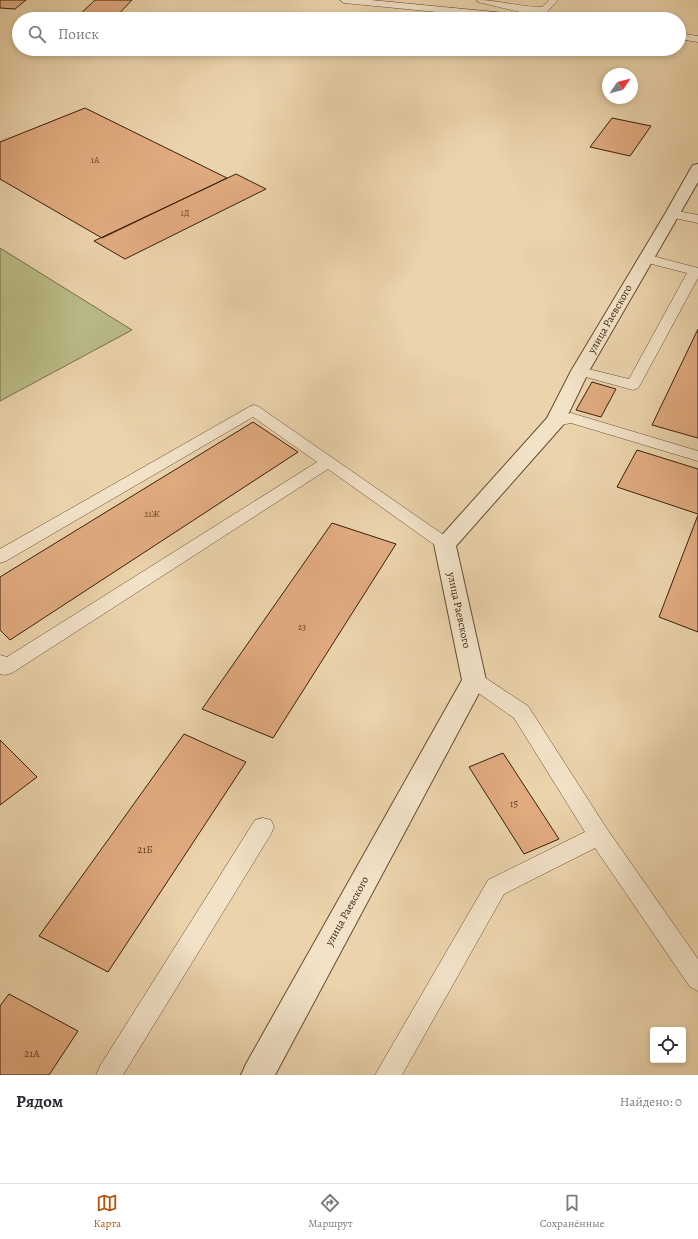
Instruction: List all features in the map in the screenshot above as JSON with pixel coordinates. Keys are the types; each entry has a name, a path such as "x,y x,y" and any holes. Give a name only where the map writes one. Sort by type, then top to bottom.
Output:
{"street":[{"name":"улица Раевского","path":"257,1075 474,680 445,544 556,421 580,371 645,258 673,214 698,168"}],"lane":[{"path":"344,0 420,3 486,12"},
{"path":"481,0 524,10 544,10 554,0"},
{"path":"686,37 698,39"},
{"path":"673,214 698,219"},
{"path":"580,371 633,385 697,268 645,258"},
{"path":"0,557 254,410 445,544"},
{"path":"556,421 571,418 698,456"},
{"path":"0,662 5,668 328,462"},
{"path":"474,680 521,712 598,836 698,979"},
{"path":"109,1075 263,827"},
{"path":"388,1075 496,887 598,836"}],"green space":[{"path":"0,248 132,330 0,401"}],"building":[{"path":"0,0 26,0 15,9 0,8"},
{"path":"95,0 132,0 121,12 82,12"},
{"path":"85,108 227,178 102,238 0,179 0,142"},
{"path":"612,118 651,126 630,156 590,147"},
{"path":"236,174 266,189 125,259 94,241"},
{"path":"698,329 698,438 652,425"},
{"path":"592,382 616,389 601,417 576,410"},
{"path":"253,422 298,452 10,640 0,630 0,577"},
{"path":"637,450 698,469 698,514 617,487"},
{"path":"698,515 698,632 659,617"},
{"path":"332,523 396,544 273,738 202,709"},
{"path":"184,734 246,762 108,972 39,936"},
{"path":"0,740 37,777 0,805"},
{"path":"503,753 559,839 524,854 469,767"},
{"path":"9,994 78,1031 49,1075 0,1075 0,1006"}]}
